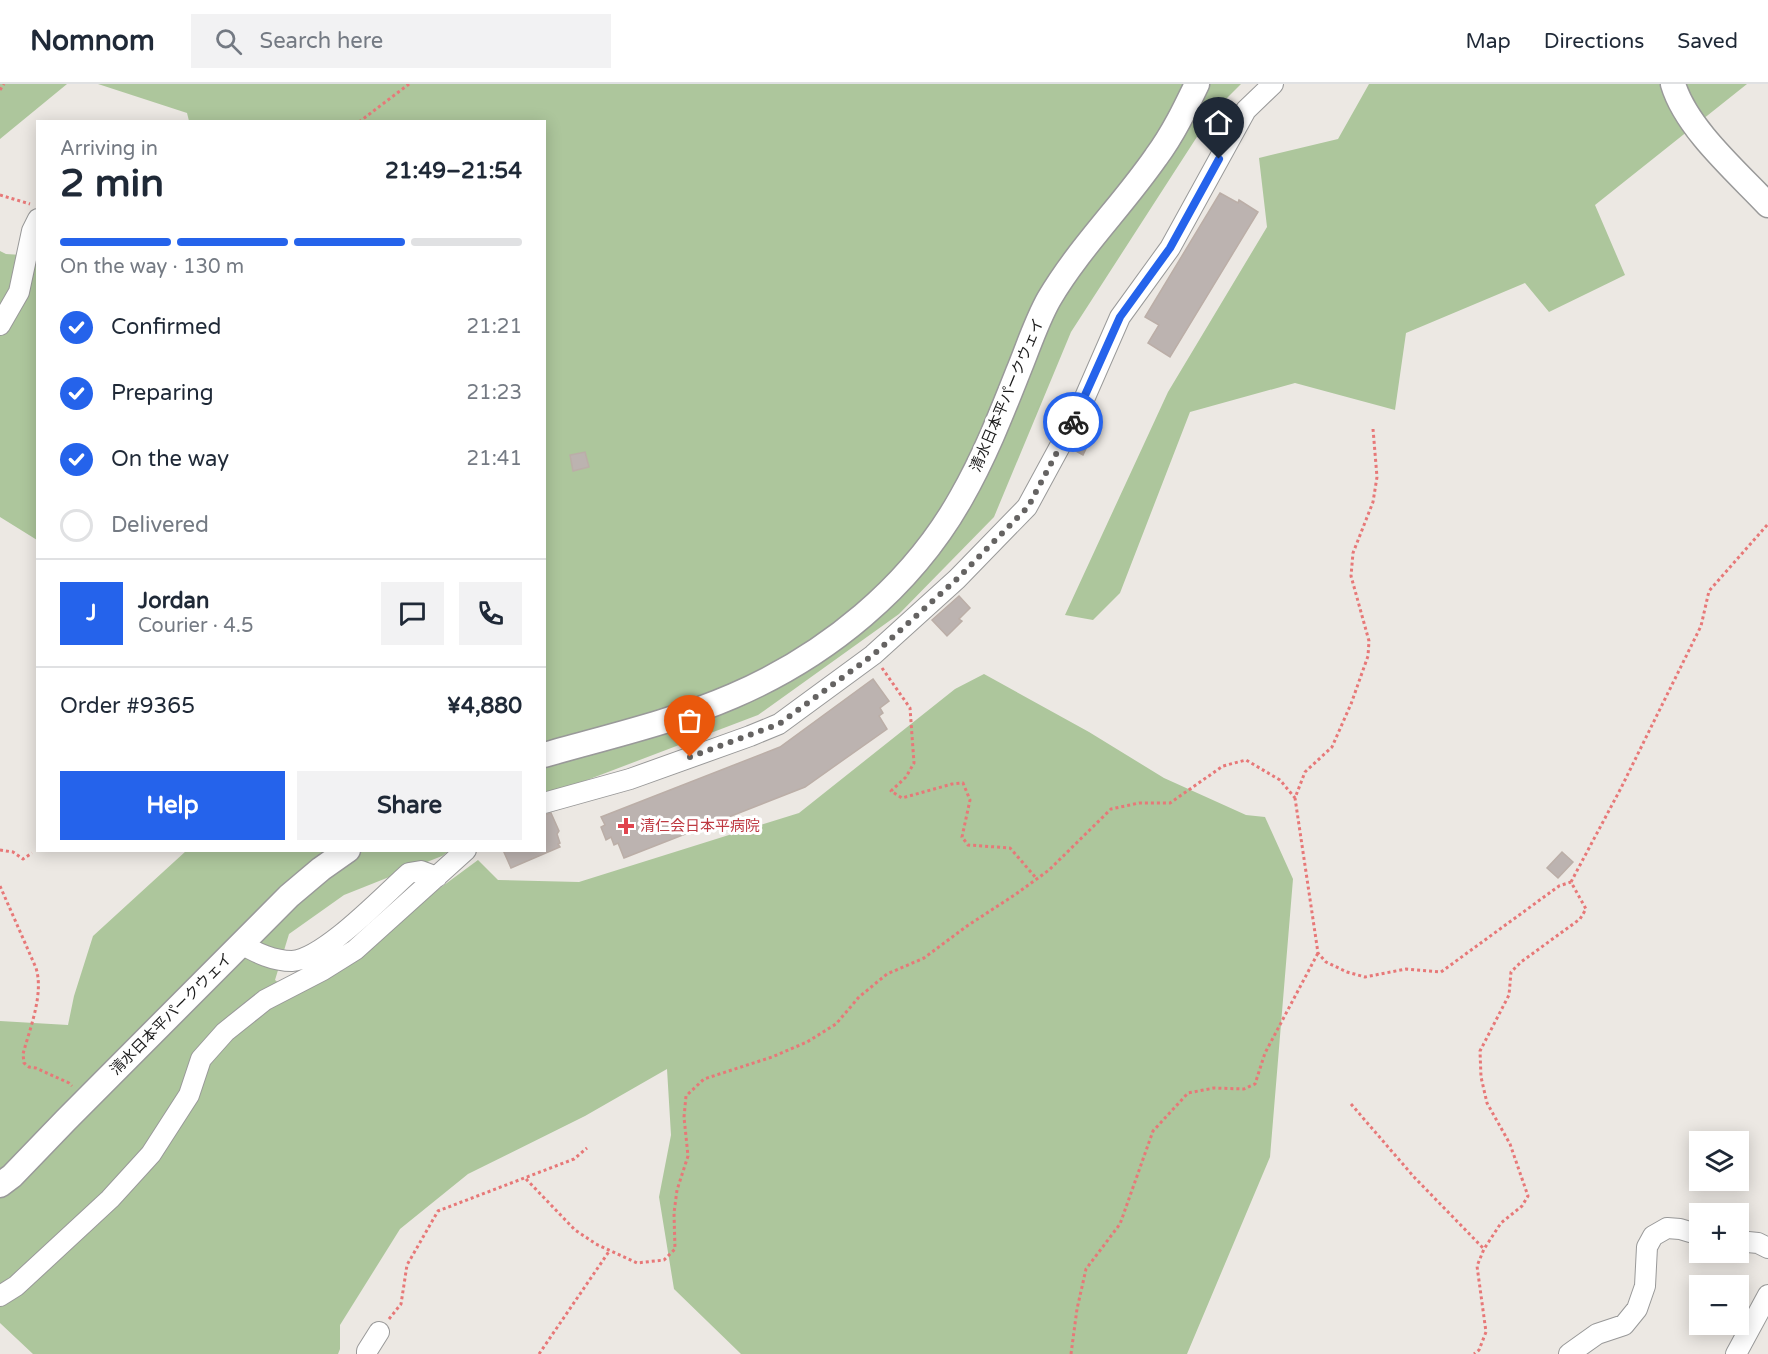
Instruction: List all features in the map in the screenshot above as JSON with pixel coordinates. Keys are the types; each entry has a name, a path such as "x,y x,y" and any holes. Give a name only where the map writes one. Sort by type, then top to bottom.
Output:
{"street":[{"name":"清水日本平パークウェイ","path":"546,754 683,715 770,680 806,659 842,633 917,561 943,528 992,436 1048,302 1088,242 1156,158 1180,119 1197,84"},
{"path":"546,802 630,779 779,724 873,655 957,579 1028,507 1078,413 1120,317 1170,248 1246,110 1273,84"},
{"path":"1674,84 1684,109 1703,135 1768,205"},
{"path":"0,325 19,292 32,231 36,223"},
{"name":"清水日本平パークウェイ","path":"0,1185 12,1176 289,896 345,852"},
{"path":"0,1296 16,1286 101,1207 152,1154 189,1095 201,1059 225,1032 265,1000 355,950 464,852"},
{"path":"241,944 278,960 295,961 311,956 332,942 409,873 422,871 437,878"},
{"path":"1569,1354 1597,1334 1624,1325 1637,1309 1644,1286 1647,1247 1653,1236 1667,1228 1689,1232"},
{"path":"1749,1242 1758,1243 1768,1248"},
{"path":"1736,1354 1768,1295"},
{"path":"367,1354 379,1332"}],"path":[{"path":"0,90 4,84"},
{"path":"362,120 409,84"},
{"path":"0,195 36,206"},
{"path":"1372,429 1377,477 1372,502 1353,553 1351,576 1369,641 1368,656 1351,704 1332,747 1305,772 1295,798 1318,953 1326,962 1365,977 1406,969 1441,972 1559,886 1571,882 1621,788 1701,626 1709,591 1768,524"},
{"path":"873,655 910,708 914,763 906,777 891,791 902,798 963,783 970,800 962,837 968,845 1010,848 1037,879"},
{"path":"526,1179 575,1230 596,1244 637,1263 664,1260 675,1249 674,1214 677,1190 688,1156 684,1117 686,1096 704,1079 772,1057 807,1042 836,1024 859,997 887,974 924,958 1049,870 1111,809 1139,803 1170,803 1223,766 1246,760 1280,780 1295,798"},
{"path":"0,850 13,852 23,859 32,853"},
{"path":"1474,1354 1479,1350 1486,1332 1477,1266 1484,1249 1501,1223 1522,1206 1527,1196 1510,1143 1487,1103 1481,1077 1480,1051 1509,995 1511,972 1521,962 1580,919 1586,909 1571,882"},
{"path":"0,886 39,978 39,992 23,1054 24,1063 28,1067 36,1068 69,1083 74,1088 79,1106"},
{"path":"1071,1354 1086,1269 1120,1224 1153,1131 1188,1093 1214,1088 1244,1089 1256,1084 1265,1053 1318,953"},
{"path":"1351,1104 1414,1177 1484,1249"},
{"path":"379,1332 401,1304 408,1265 438,1211 574,1159 587,1148"},
{"path":"539,1354 610,1250"}],"green space":[{"path":"0,84 67,84 0,139"},
{"path":"98,84 1241,84 1213,112 1071,332 994,517 899,614 758,715 546,796 546,120 189,120 187,113"},
{"path":"1369,84 1747,84 1595,205 1625,275 1549,312 1525,283 1406,333 1395,410 1295,383 1190,412 1120,593 1093,620 1065,615 1168,392 1267,227 1259,158 1338,139"},
{"path":"0,251 6,254 36,256 36,539 0,517"},
{"path":"984,674 1089,732 1164,778 1246,815 1265,817 1293,879 1270,1157 1187,1354 741,1354 674,1289 659,1197 671,1135 667,1069 585,1116 468,1174 400,1229 340,1325 338,1354 33,1354 0,1323 0,1021 68,1025 74,996 93,936 185,852 448,852 344,895 289,934 275,980 295,995 478,860 498,880 579,882 799,813 955,689"}],"building":[{"path":"1220,193 1238,203 1239,200 1258,212 1170,357 1148,343 1159,325 1145,317"},
{"path":"1081,433 1091,438 1083,455 1072,449"},
{"path":"585,452 589,467 573,471 570,455"},
{"path":"959,596 970,608 959,619 962,621 947,636 932,620"},
{"path":"873,679 889,701 880,708 883,713 879,716 887,729 805,787 624,858 618,843 614,845 611,837 606,840 601,827 605,825 601,817 780,747"},
{"path":"551,813 559,831 557,834 560,847 511,868 504,852 546,852 546,814"},
{"path":"1562,852 1573,862 1558,878 1547,868"}],"way so far":[{"path":"690,757 779,724 873,655 957,579 1028,507 1073,422"}],"place":[{"name":"清仁会日本平病院","path":"626,826"}],"route":[{"path":"1073,422 1120,317 1170,248 1219,159"}]}
